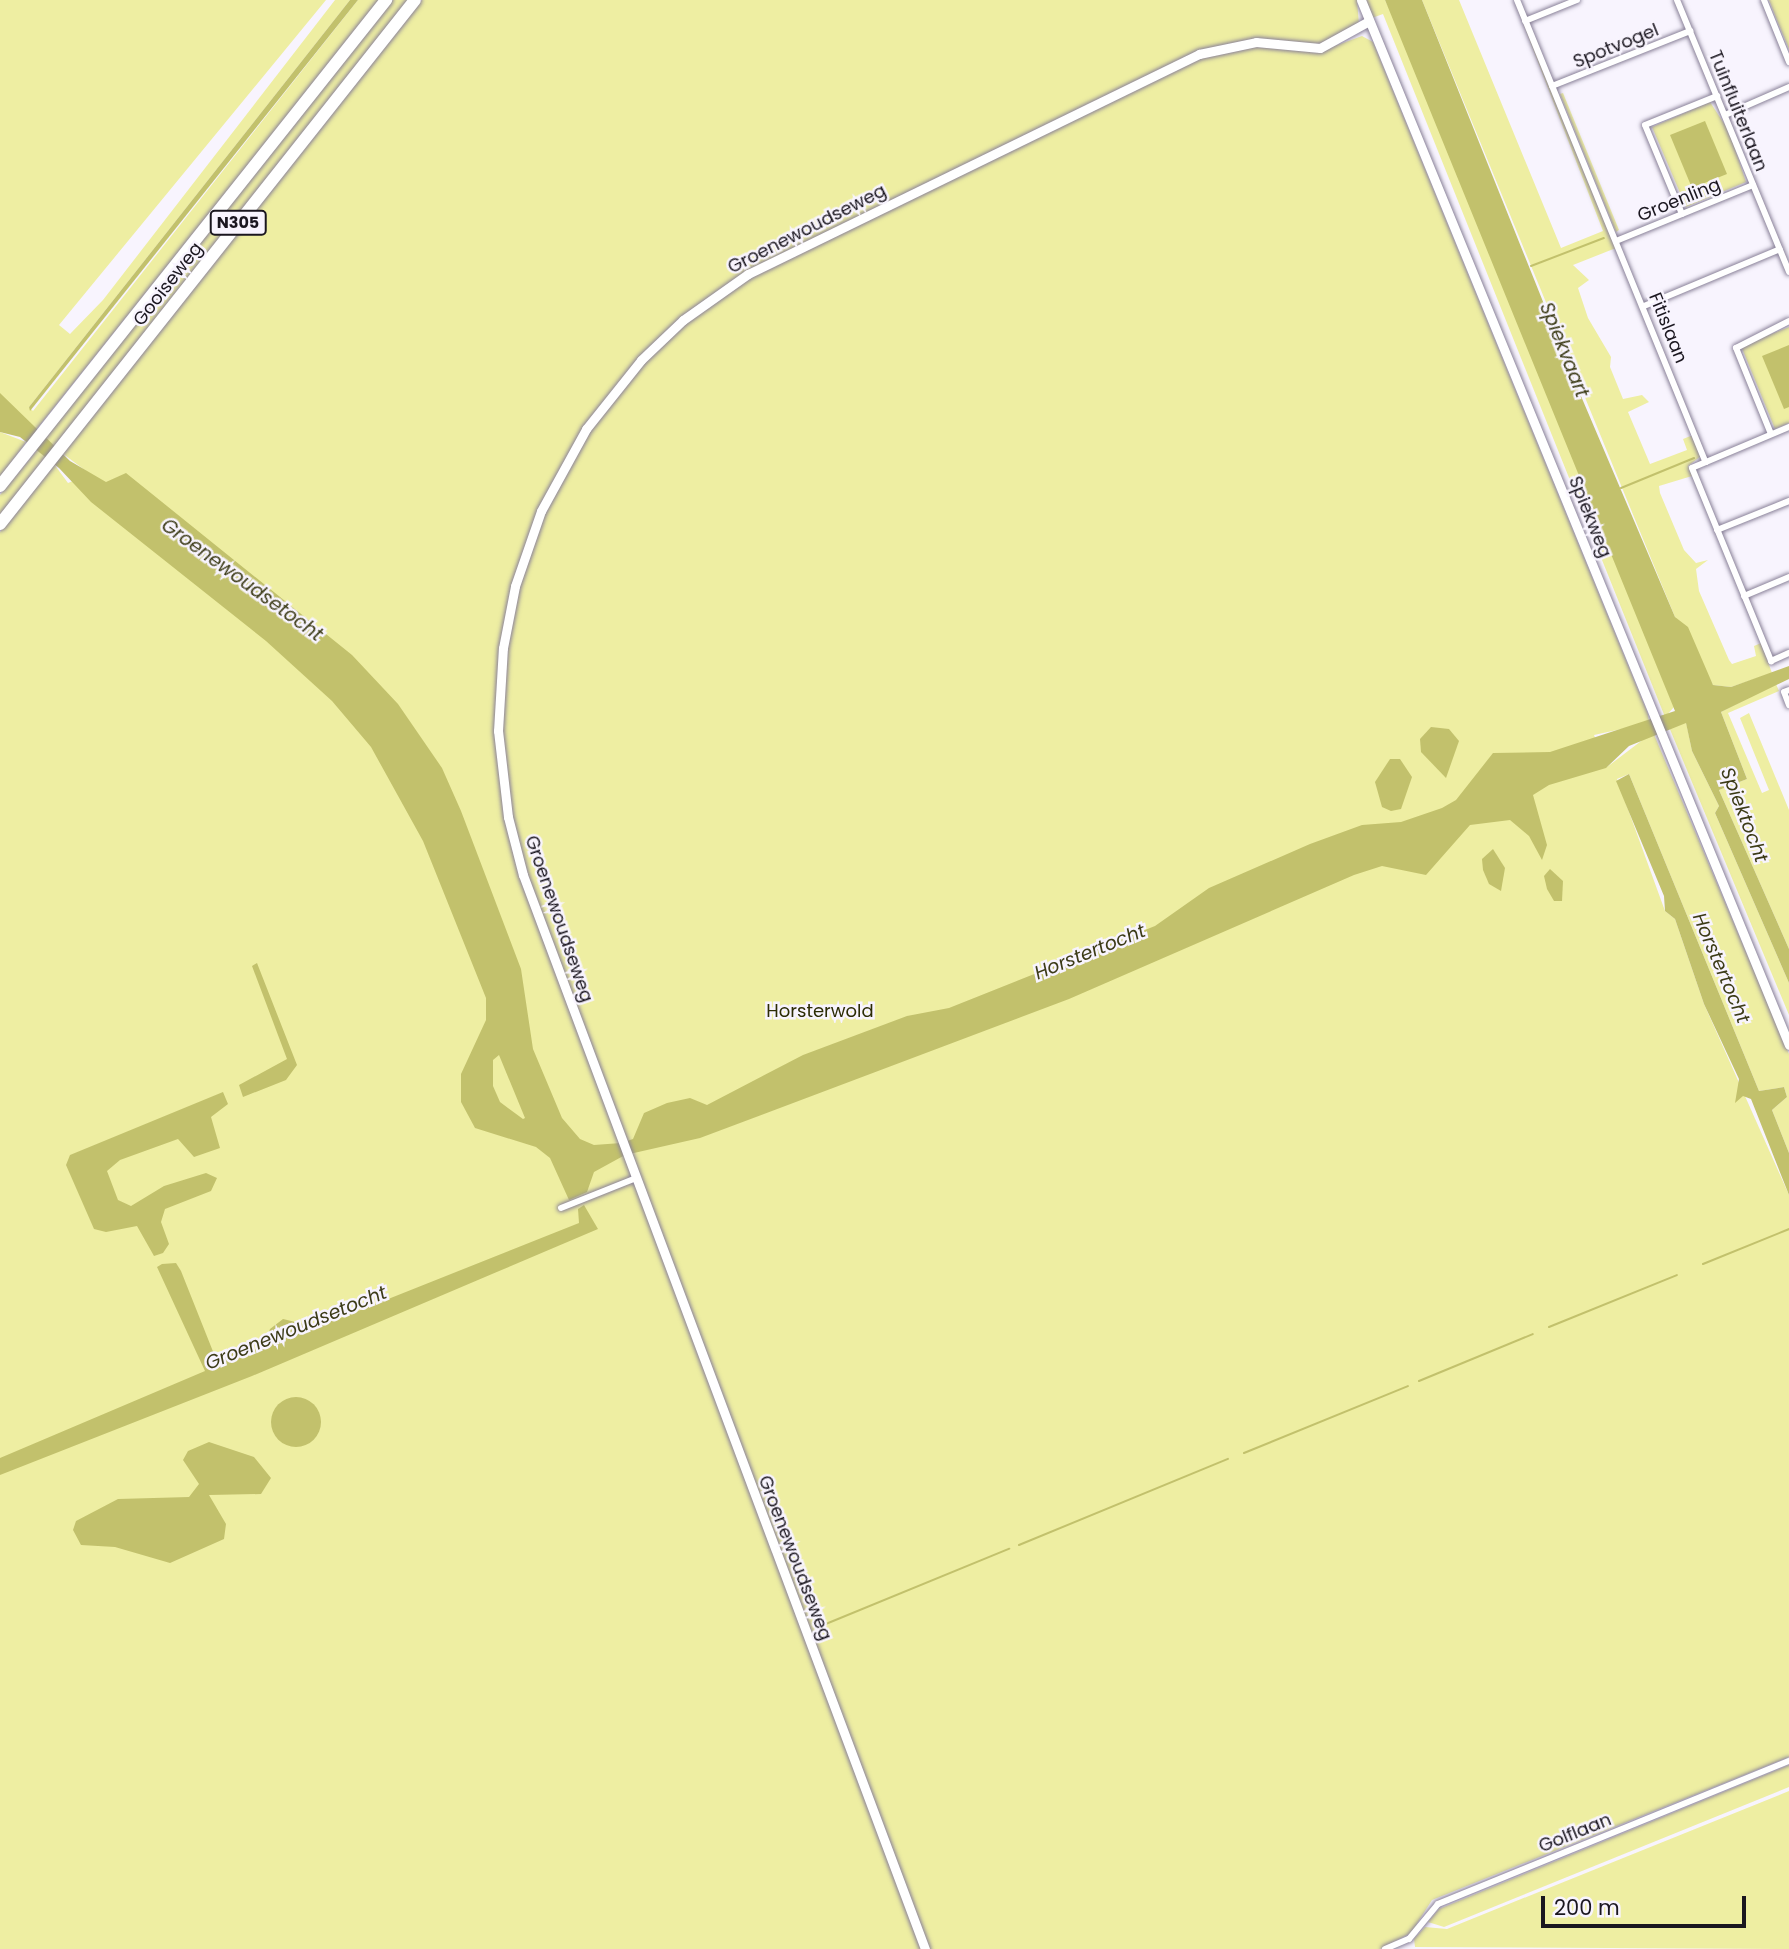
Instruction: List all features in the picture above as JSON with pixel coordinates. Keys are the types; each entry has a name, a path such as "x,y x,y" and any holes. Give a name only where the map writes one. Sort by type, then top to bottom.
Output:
{"highway":[{"name":"Gooiseweg","path":"0,486 386,0"},
{"name":"Gooiseweg","path":"0,524 415,0"}],"street":[{"name":"Spiekweg","path":"1361,0 1789,1045"},
{"name":"Fitislaan","path":"1517,0 1706,462"},
{"path":"1525,21 1577,0"},
{"name":"Tuinfluiterlaan","path":"1677,0 1789,272"},
{"path":"1763,0 1789,62"},
{"name":"Groenewoudseweg","path":"925,1949 523,875 508,817 498,731 503,648 515,586 541,511 586,429 641,360 683,320 775,260 1199,54 1256,42 1320,48 1351,35 1369,21"},
{"name":"Spotvogel","path":"1552,86 1690,31"},
{"name":"Groenewoudseweg","path":"1351,35 1374,33"},
{"path":"1725,115 1789,87"},
{"path":"1682,214 1645,125 1717,96"},
{"name":"Groenling","path":"1616,241 1753,185"},
{"path":"1644,306 1780,249"},
{"path":"1771,434 1736,348 1789,321"},
{"path":"1789,427 1692,468 1770,661 1789,653"},
{"path":"1717,530 1789,501"},
{"path":"1744,596 1789,578"},
{"path":"1786,691 1789,705"},
{"path":"561,1208 636,1178"},
{"name":"Golflaan","path":"1385,1949 1409,1939 1438,1904 1789,1761"}],"green space":[{"path":"0,0 326,0 59,325 70,334 103,300 335,0 350,0 29,407 33,411 358,0 380,0 35,431 0,397"},
{"path":"393,0 410,0 55,447 45,438"},
{"name":"Horsterwold","path":"422,0 1357,0 1359,24 1329,48 1362,36 1373,42 1648,714 1649,723 1594,735 1607,767 1653,732 1789,1054 1789,1153 1772,1110 1787,1097 1784,1087 1759,1091 1629,774 1617,779 1665,911 1675,919 1704,1004 1789,1195 1789,1757 1432,1900 1411,1933 1380,1949 0,1949 0,532 54,464 68,483 90,474 62,453"},
{"path":"1365,0 1385,0 1404,40 1674,707 1665,717 1383,14 1372,18"},
{"path":"1422,0 1459,0 1561,248 1603,231 1514,0 1616,248 1573,265 1589,280 1578,288 1588,318 1611,357 1610,367 1623,399 1642,395 1649,402 1628,412 1650,464 1687,450 1683,439 1693,435 1701,456 1688,466 1692,476 1659,486 1660,493 1684,550 1696,563 1708,560 1696,569 1699,591 1729,660 1732,664 1756,656 1754,646 1761,643 1772,673 1731,687 1713,685 1675,617"},
{"path":"1769,0 1789,0 1789,49 1778,23"},
{"path":"1563,93 1619,230 1616,232 1560,94"},
{"path":"1710,102 1729,131 1746,182 1686,207 1652,127"},
{"path":"1789,327 1789,423 1775,429 1741,346"},
{"path":"0,432 26,442 0,478"},
{"path":"37,450 47,458 0,518 0,495"},
{"path":"1776,684 1779,691 1728,713 1762,793 1769,790 1740,718 1749,713 1789,810 1789,949 1719,790 1747,779 1721,712"},
{"path":"1686,722 1692,751 1719,806 1715,813 1789,983 1789,1015 1669,727"},
{"path":"1789,1765 1789,1787 1444,1927 1428,1922 1439,1909"},
{"path":"1789,1791 1789,1949 1415,1947 1414,1939 1425,1927 1447,1929"}],"water":[{"path":"350,0 358,0 30,411 29,407"},
{"path":"1385,0 1422,0 1578,389 1675,617 1688,627 1713,685 1731,687 1789,666 1789,679 1721,712 1747,779 1719,790 1789,949 1789,983 1715,813 1719,806 1692,751 1686,723 1629,746 1606,768 1549,785 1533,795 1547,845 1542,860 1529,836 1510,820 1470,825 1426,875 1382,866 1354,875 1069,999 700,1138 625,1155 594,1172 587,1192 569,1200 550,1158 536,1147 475,1128 461,1102 461,1074 486,1020 486,998 423,841 371,747 332,701 266,641 91,502 59,468 20,437 0,432 0,393 70,461 106,482 126,473 352,655 398,704 442,768 461,811 521,969 533,1049 562,1118 580,1139 594,1145 621,1143 633,1139 644,1113 667,1103 690,1098 707,1105 803,1055 907,1016 949,1008 1155,926 1209,888 1310,844 1362,825 1401,822 1442,808 1456,800 1493,753 1550,752 1675,711","holes":["499,1055 525,1118 500,1102 493,1086 493,1060"]},
{"path":"1705,121 1727,174 1692,188 1670,135"},
{"path":"1789,345 1789,407 1784,409 1762,356"},
{"path":"1431,727 1449,729 1459,741 1446,778 1421,752 1420,739"},
{"path":"1390,759 1400,759 1412,777 1401,809 1391,811 1382,807 1375,782"},
{"path":"1629,774 1759,1091 1784,1087 1787,1097 1772,1110 1789,1153 1789,1195 1751,1099 1743,1096 1735,1103 1739,1079 1704,1004 1675,919 1665,911 1664,896 1616,781"},
{"path":"1493,849 1505,868 1501,891 1489,884 1483,870 1482,859"},
{"path":"1550,869 1563,881 1562,901 1554,901 1547,889 1544,876"},
{"path":"257,963 297,1065 286,1080 243,1097 239,1085 287,1059 252,966"},
{"path":"223,1092 228,1104 211,1117 220,1148 194,1157 178,1139 120,1160 107,1171 118,1200 131,1206 164,1186 206,1173 217,1178 211,1191 165,1209 161,1222 169,1244 163,1253 154,1256 137,1226 106,1232 94,1229 66,1165 70,1155"},
{"name":"Groenewoudsetocht","path":"584,1205 598,1229 252,1376 0,1475 0,1458 205,1371 157,1267 162,1264 176,1263 214,1354 222,1359 230,1347 249,1352 264,1346 270,1329 283,1319 312,1326 338,1319 579,1223 578,1209"},
{"path":"296,1397 314,1404 321,1422 314,1440 296,1447 278,1440 271,1422 278,1404"},
{"path":"209,1442 254,1457 271,1478 261,1494 209,1495 226,1524 224,1539 170,1563 115,1547 81,1545 73,1530 76,1521 118,1499 189,1497 199,1484 183,1460 188,1451"}],"waterway":[{"path":"1531,266 1604,238"},
{"path":"1621,488 1694,458"},
{"path":"1703,1264 1789,1229"},
{"path":"1549,1327 1677,1275"},
{"path":"1419,1381 1533,1334"},
{"path":"1244,1453 1408,1386"},
{"path":"1019,1545 1228,1459"},
{"path":"816,1628 1009,1549"}],"water label":[{"name":"Spiekvaart","path":"1564,350"},
{"name":"Spiektocht","path":"1744,815"},
{"name":"Horstertocht","path":"1090,952"},
{"name":"Horstertocht","path":"1721,968"}]}
